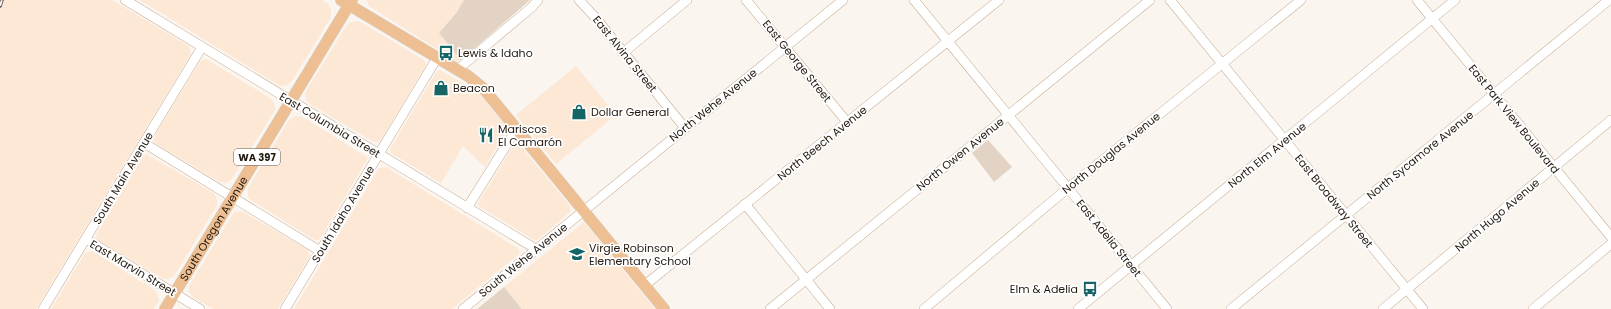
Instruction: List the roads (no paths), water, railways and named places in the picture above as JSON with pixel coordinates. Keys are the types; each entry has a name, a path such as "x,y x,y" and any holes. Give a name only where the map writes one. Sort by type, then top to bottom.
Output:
{"main road":[{"path":"347,2 457,70 483,88 664,309"},
{"name":"South Oregon Avenue","path":"165,309 233,198 347,2"}],"street":[{"name":"East Columbia Street","path":"126,0 536,250"},
{"path":"457,70 532,7 538,0"},
{"name":"East Alvina Street","path":"579,0 685,128"},
{"path":"623,53 687,0"},
{"name":"East George Street","path":"746,0 847,122"},
{"name":"North Wehe Avenue","path":"583,210 843,0"},
{"name":"East Adelia Street","path":"914,0 1166,309"},
{"name":"North Beech Avenue","path":"644,285 999,0"},
{"name":"North Owen Avenue","path":"770,309 1150,0"},
{"name":"East Broadway Street","path":"1170,0 1423,309"},
{"name":"North Douglas Avenue","path":"924,309 1068,188 1301,0"},
{"name":"East Park View Boulevard","path":"1417,0 1611,237"},
{"name":"North Elm Avenue","path":"1078,309 1455,0"},
{"name":"North Sycamore Avenue","path":"1231,309 1609,0"},
{"name":"South Main Avenue","path":"43,309 202,47"},
{"name":"South Idaho Avenue","path":"285,309 437,58"},
{"name":"North Hugo Avenue","path":"1383,309 1611,120"},
{"path":"467,208 517,128"},
{"path":"144,144 320,251"},
{"path":"745,204 830,309"},
{"name":"South Wehe Avenue","path":"463,309 583,210"},
{"name":"East Marvin Street","path":"86,239 200,309"},
{"path":"1533,309 1611,244"}],"railway":[{"path":"0,6 2,0"}],"place":[{"name":"Lewis & Idaho","path":"446,53"},
{"name":"Beacon","path":"441,88"},
{"name":"Dollar General","path":"579,112"},
{"name":"Mariscos El Camarón","path":"486,135"},
{"name":"Virgie Robinson Elementary School","path":"577,254"},
{"name":"Elm & Adelia","path":"1090,289"}]}
